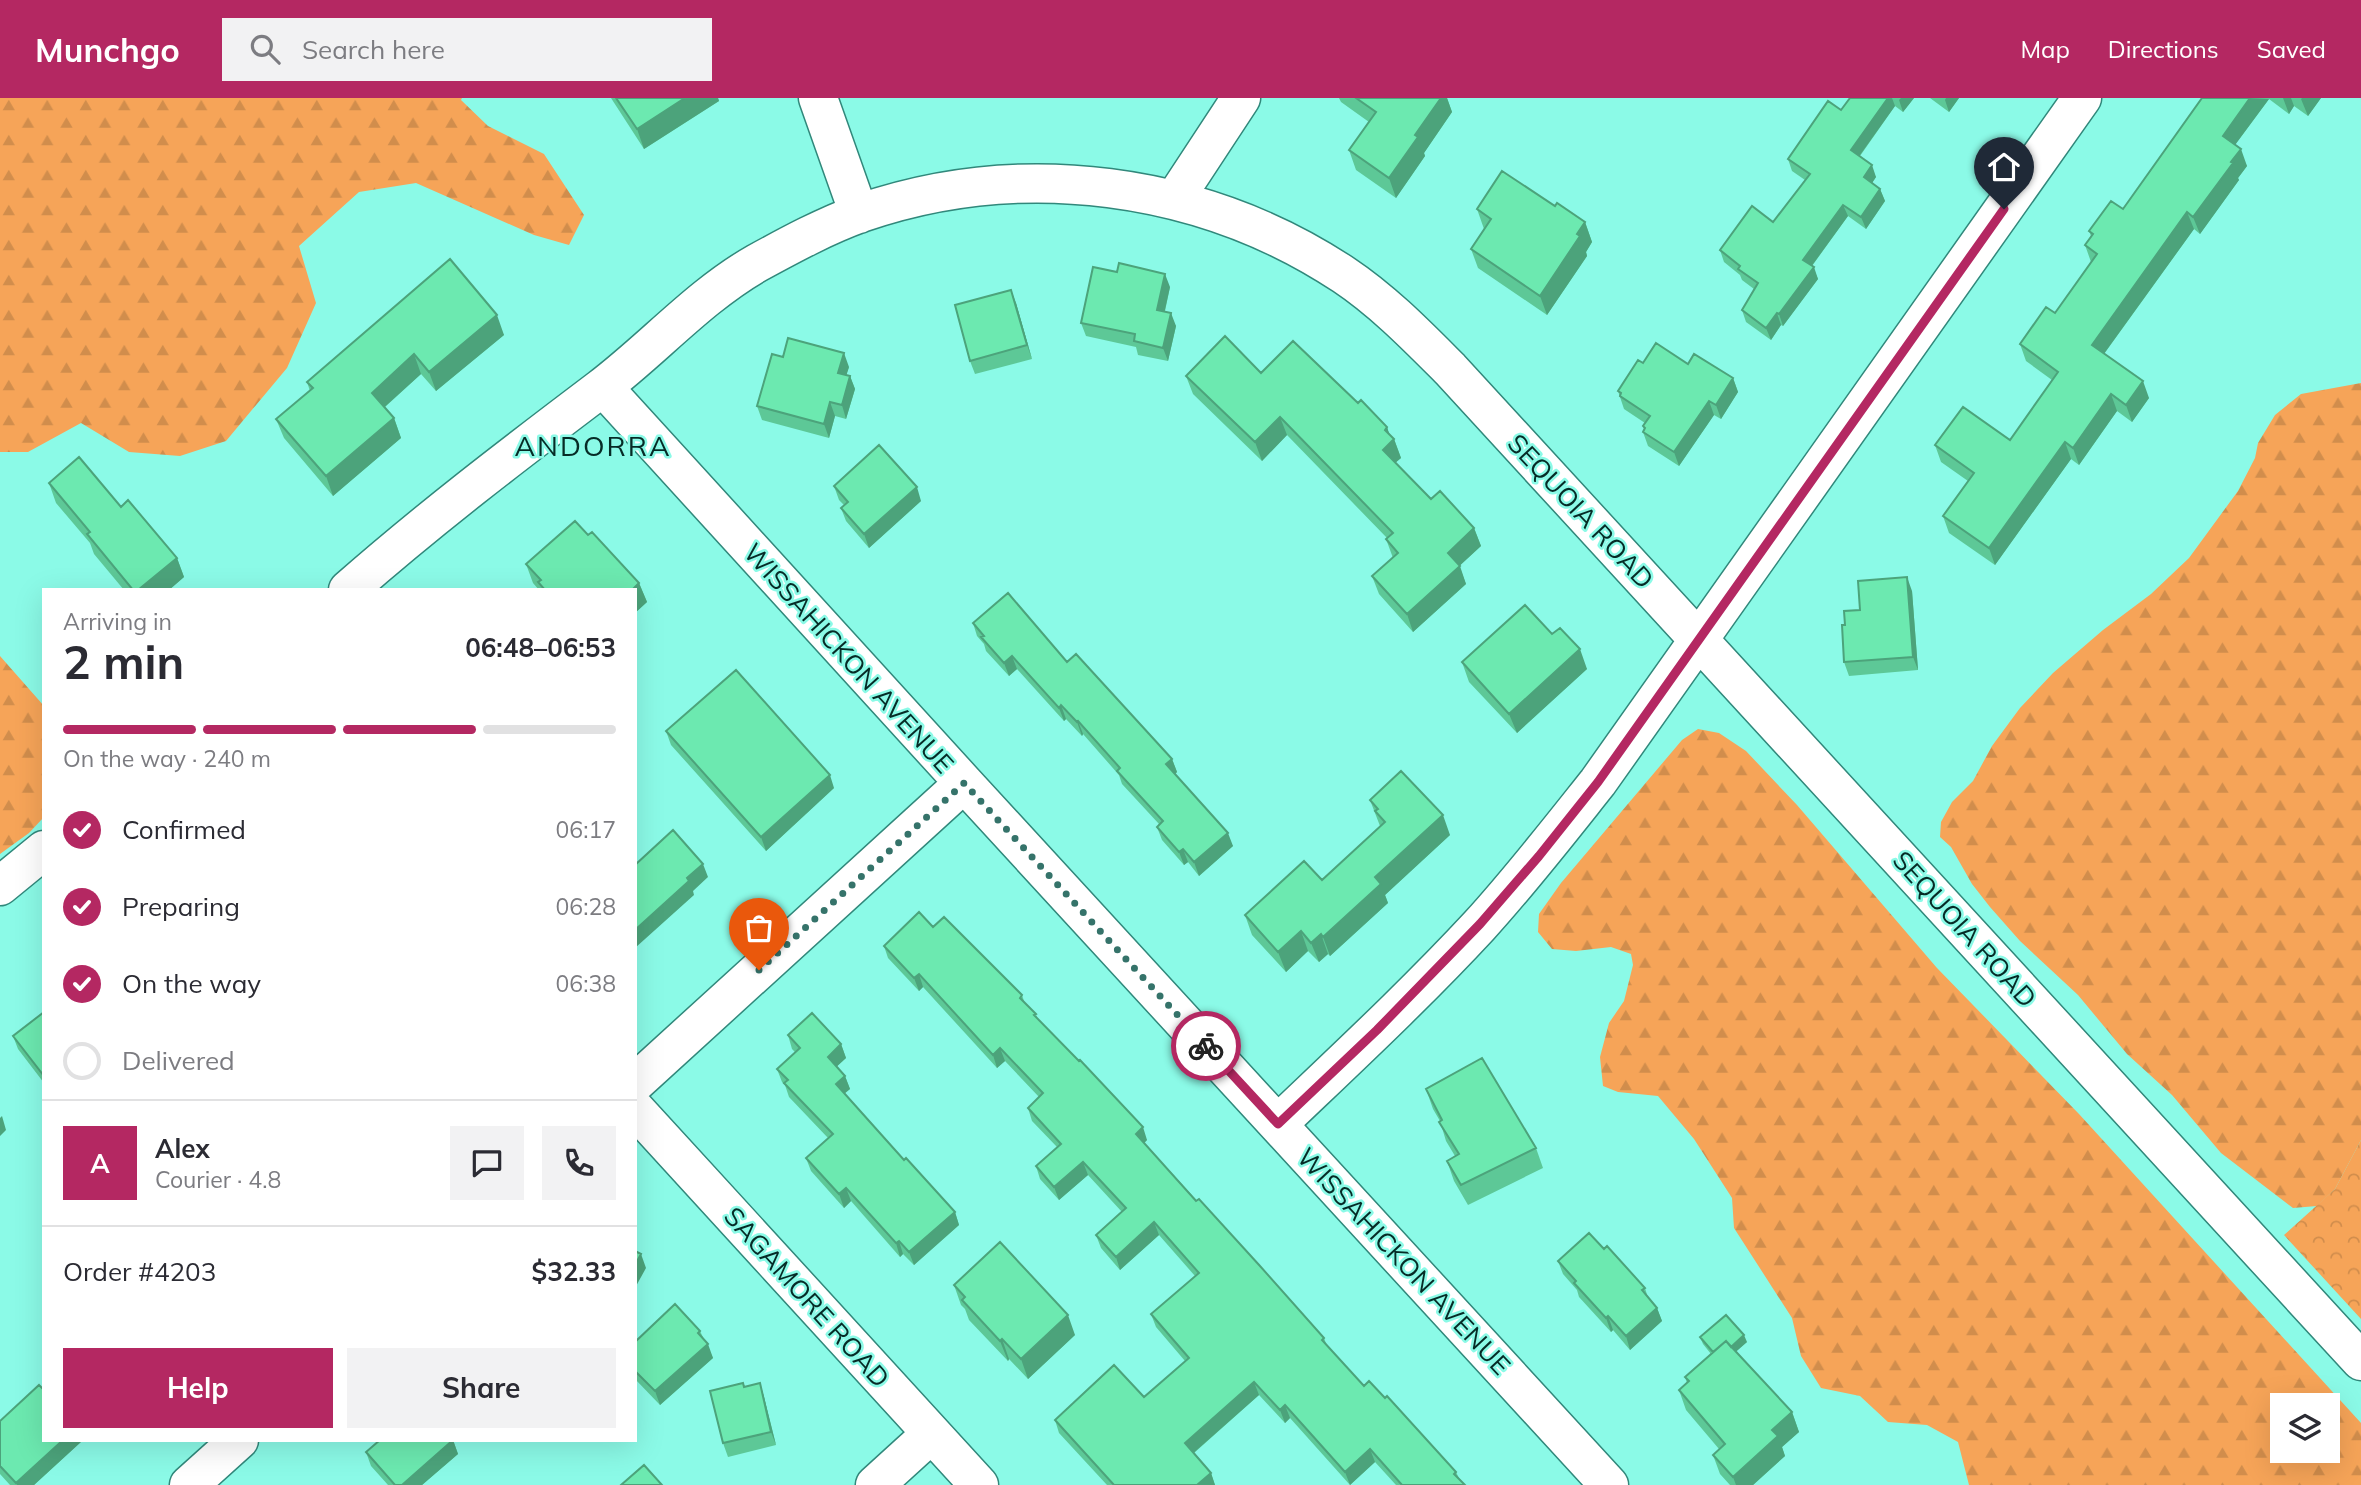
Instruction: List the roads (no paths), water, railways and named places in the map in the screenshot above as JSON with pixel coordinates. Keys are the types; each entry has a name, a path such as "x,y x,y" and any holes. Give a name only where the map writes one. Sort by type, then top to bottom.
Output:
{"street":[{"path":"818,98 859,214"},
{"path":"1174,200 1206,147 1241,98"},
{"path":"1278,1124 1430,977 1489,915 1598,782 2082,98"},
{"name":"SEQUOIA ROAD","path":"350,588 460,495 603,387 714,294 753,265 859,214 942,192 1027,183 1069,183 1174,200 1259,229 1305,251 1345,276 1383,305 1450,369 2361,1362"},
{"name":"WISSAHICKON AVENUE","path":"603,387 1609,1485"},
{"path":"637,1081 964,783"},
{"path":"0,886 42,852"},
{"name":"SAGAMORE ROAD","path":"637,1111 979,1485"},
{"path":"875,1485 931,1434"},
{"path":"189,1485 237,1442"}],"district":[{"name":"ANDORRA","path":"593,445"}]}
